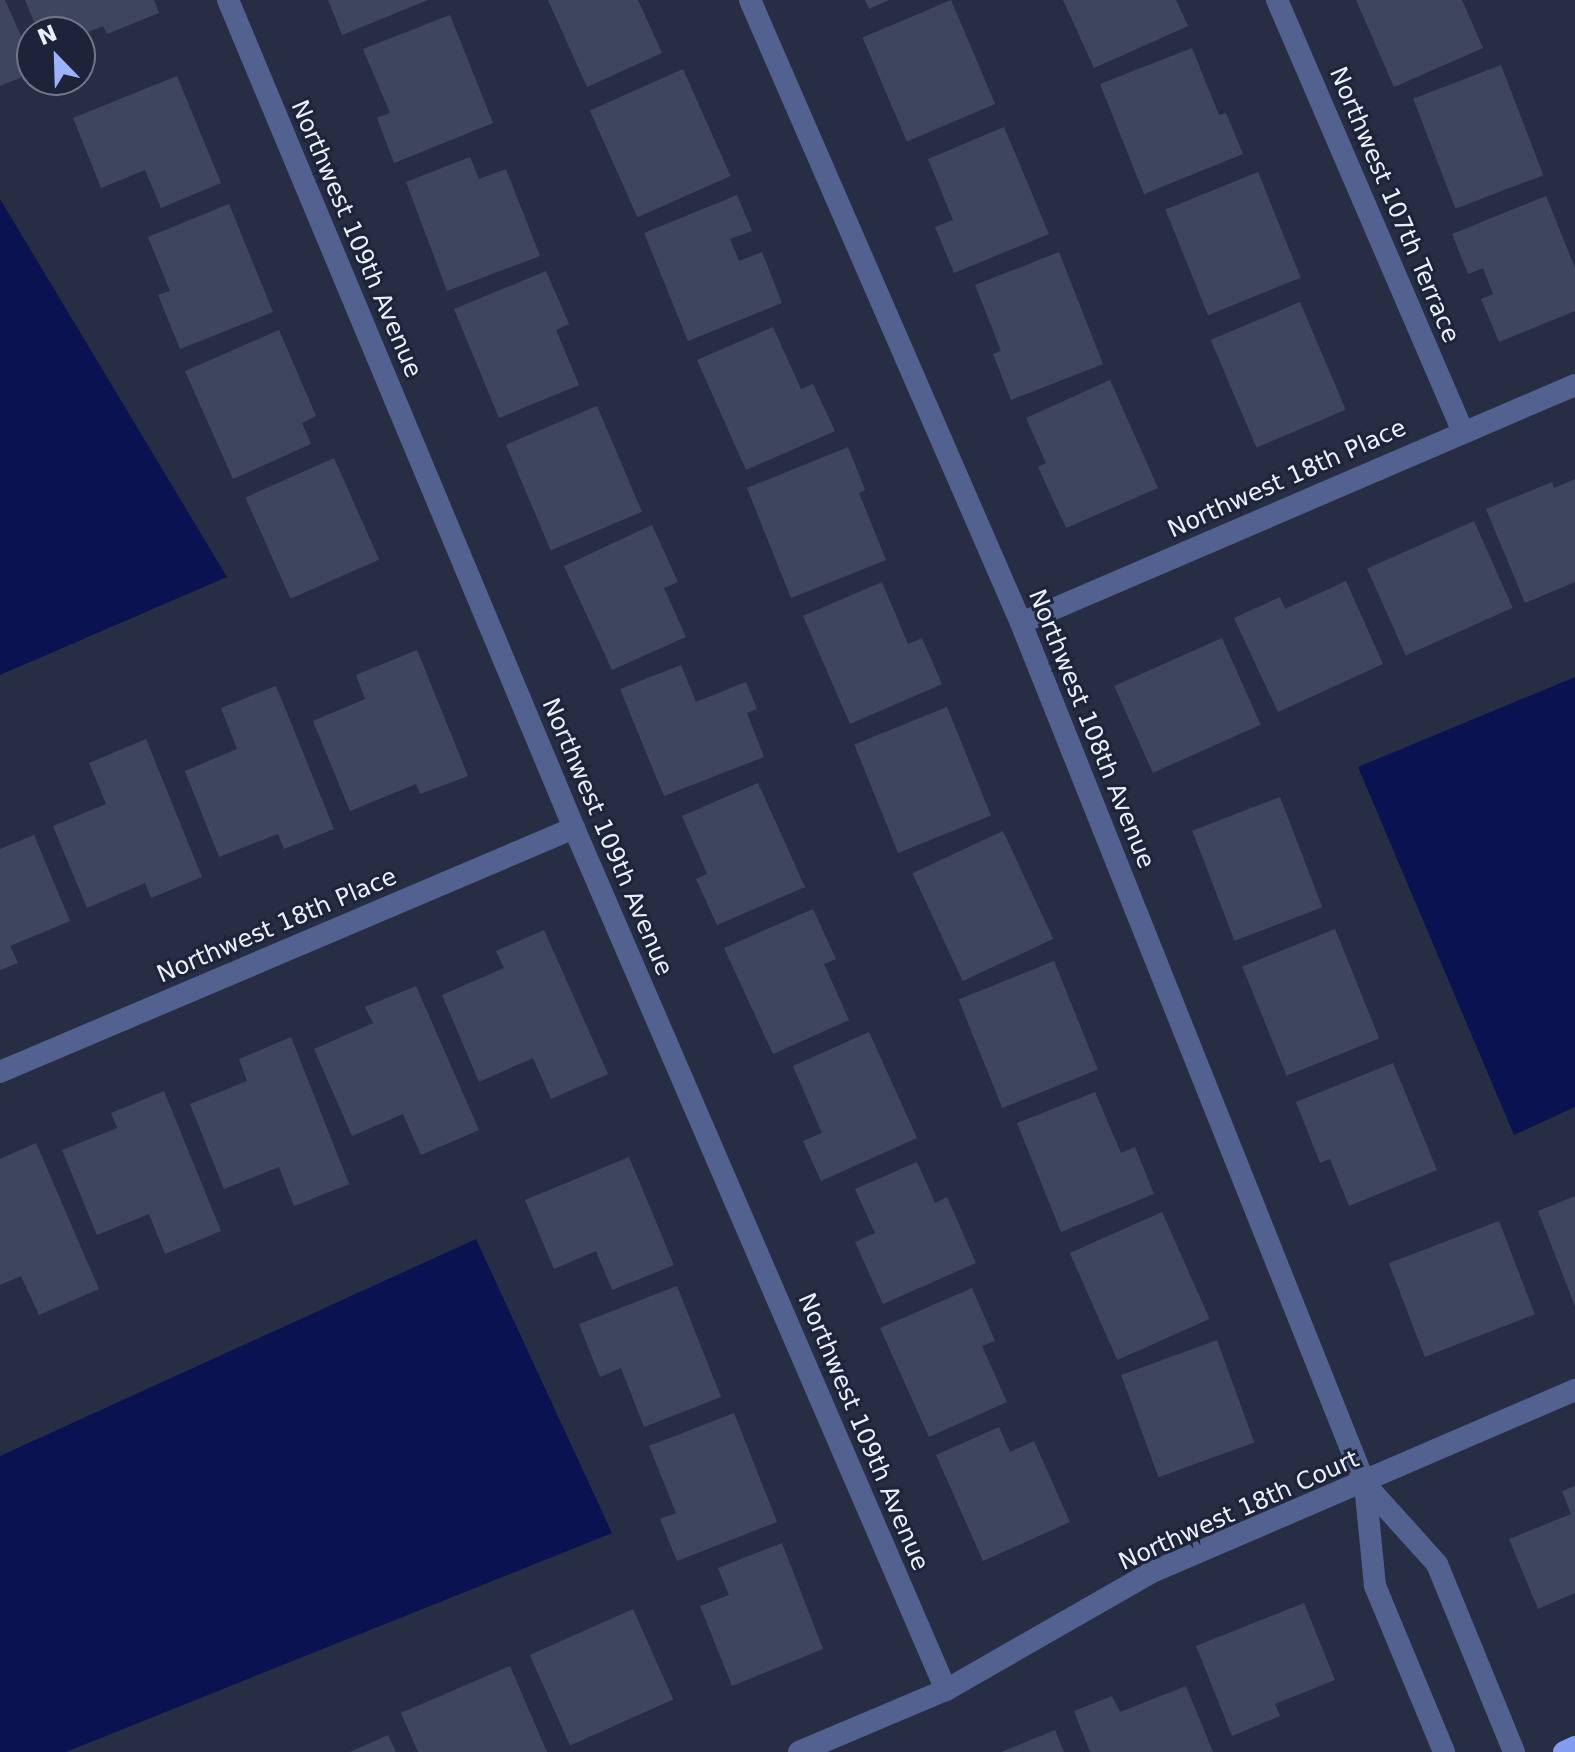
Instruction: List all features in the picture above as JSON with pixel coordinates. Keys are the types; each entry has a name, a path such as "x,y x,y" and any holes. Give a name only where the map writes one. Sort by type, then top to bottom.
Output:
{"highway":[{"path":"1564,1752 1575,1747"}],"street":[{"name":"Northwest 109th Avenue","path":"228,0 574,828 946,1690"},
{"name":"Northwest 108th Avenue","path":"750,0 1021,623 1365,1484 1375,1586 1444,1752"},
{"name":"Northwest 107th Terrace","path":"1277,0 1462,430"},
{"name":"Northwest 18th Place","path":"1021,623 1462,430 1575,385"},
{"name":"Northwest 18th Place","path":"0,1072 574,828"},
{"name":"Northwest 18th Court","path":"799,1752 946,1690 1150,1573 1365,1484 1575,1390"},
{"name":"Northwest 108th Avenue","path":"1365,1484 1437,1564 1514,1752"}],"shaded area":[{"path":"0,199 227,577 0,675"},
{"path":"1575,677 1575,1107 1514,1135 1358,767"},
{"path":"476,1239 612,1533 66,1752 0,1752 0,1456"}],"building":[{"path":"0,0 5,0 16,25 16,80 0,86"},
{"path":"25,0 154,0 159,13 107,34 103,26 96,29 96,16 32,16"},
{"path":"328,0 428,0 342,35"},
{"path":"548,0 638,0 662,53 587,87"},
{"path":"865,0 889,0 869,9"},
{"path":"951,0 995,104 907,142 863,38"},
{"path":"1063,0 1176,0 1188,26 1094,68"},
{"path":"1356,0 1462,0 1483,48 1394,87"},
{"path":"450,15 493,123 394,163 377,118 390,113 363,49"},
{"path":"1192,48 1219,115 1226,113 1243,154 1144,194 1100,84"},
{"path":"1501,65 1543,175 1456,209 1413,99"},
{"path":"683,69 731,176 637,217 590,110"},
{"path":"177,76 221,183 161,208 145,170 101,188 73,118"},
{"path":"1004,127 1049,234 954,273 935,227 953,220 928,159"},
{"path":"470,157 479,179 506,169 540,256 447,291 406,182"},
{"path":"1258,172 1301,278 1208,315 1165,209"},
{"path":"737,195 752,231 730,239 739,261 762,252 782,303 688,341 644,233"},
{"path":"1546,196 1575,268 1575,311 1499,342 1481,299 1493,294 1483,268 1468,274 1452,234"},
{"path":"229,204 273,312 180,349 158,295 170,291 148,237"},
{"path":"1059,252 1103,364 1011,400 993,354 1001,351 975,285"},
{"path":"546,271 569,324 556,330 579,385 499,418 454,309"},
{"path":"1300,302 1346,410 1256,448 1211,340"},
{"path":"773,327 801,389 813,384 835,431 746,470 697,360"},
{"path":"279,330 316,416 302,423 311,444 233,479 185,371"},
{"path":"1110,380 1158,488 1066,528 1038,467 1046,463 1026,418"},
{"path":"597,406 642,512 551,551 506,445"},
{"path":"848,447 865,490 859,493 886,560 791,598 747,488"},
{"path":"334,458 379,559 291,599 245,497"},
{"path":"1575,479 1575,582 1525,603 1486,509 1552,482 1554,488"},
{"path":"1474,521 1513,608 1406,655 1367,569"},
{"path":"652,525 678,582 664,588 686,637 612,670 564,566"},
{"path":"1346,581 1383,664 1278,712 1234,618 1280,597 1285,609"},
{"path":"882,582 908,644 922,638 942,684 850,724 803,616"},
{"path":"1222,638 1261,725 1153,773 1114,686"},
{"path":"417,650 468,776 420,794 416,784 350,811 313,721 365,699 356,675"},
{"path":"681,665 696,702 746,682 757,709 747,713 764,757 664,796 620,689"},
{"path":"276,686 334,829 284,849 278,834 219,857 185,771 237,749 221,708"},
{"path":"947,707 991,815 898,853 854,744"},
{"path":"146,739 202,877 151,898 145,883 87,908 53,826 106,804 89,763"},
{"path":"758,783 805,887 717,925 696,879 707,874 682,816"},
{"path":"1280,797 1322,907 1235,941 1192,831"},
{"path":"1003,831 1053,939 963,981 912,873"},
{"path":"34,835 70,921 10,946 18,963 0,970 0,849"},
{"path":"813,909 836,959 824,964 849,1020 773,1054 724,948"},
{"path":"1335,929 1379,1038 1286,1076 1242,966"},
{"path":"544,930 608,1074 551,1099 533,1058 479,1082 442,995 504,968 496,951"},
{"path":"1054,961 1098,1069 1002,1108 959,1000"},
{"path":"416,986 479,1130 421,1155 403,1114 352,1136 314,1049 373,1023 365,1007"},
{"path":"869,1032 917,1138 821,1181 803,1141 822,1133 793,1066"},
{"path":"291,1037 349,1184 294,1206 279,1167 224,1189 190,1104 247,1081 239,1059"},
{"path":"1393,1063 1437,1170 1349,1206 1330,1159 1320,1163 1296,1102"},
{"path":"164,1091 221,1231 165,1254 149,1214 97,1235 62,1150 117,1128 111,1113"},
{"path":"1095,1092 1121,1153 1135,1147 1154,1194 1061,1232 1017,1123"},
{"path":"36,1143 99,1289 39,1315 21,1276 0,1285 0,1159"},
{"path":"629,1157 674,1265 612,1290 596,1251 554,1269 525,1200"},
{"path":"917,1162 935,1203 947,1197 976,1263 883,1304 855,1242 875,1233 855,1189"},
{"path":"1575,1196 1575,1306 1538,1211"},
{"path":"1162,1212 1210,1319 1117,1360 1070,1253"},
{"path":"1499,1221 1535,1314 1425,1357 1389,1263"},
{"path":"677,1286 721,1397 644,1427 621,1368 600,1377 579,1324"},
{"path":"972,1288 995,1341 982,1346 1007,1402 929,1437 880,1328"},
{"path":"1217,1340 1254,1442 1158,1477 1121,1375"},
{"path":"734,1413 777,1522 677,1561 660,1519 676,1513 649,1446"},
{"path":"999,1427 1010,1452 1034,1441 1070,1522 983,1561 936,1455"},
{"path":"1575,1486 1575,1593 1538,1609 1509,1539 1571,1514 1562,1491"},
{"path":"782,1543 823,1649 732,1686 700,1606 729,1595 718,1568"},
{"path":"1304,1603 1335,1680 1275,1704 1280,1716 1232,1736 1196,1646"},
{"path":"633,1609 673,1699 570,1745 530,1655"},
{"path":"510,1666 547,1752 418,1752 401,1713"},
{"path":"1186,1686 1213,1752 1090,1752 1074,1711 1112,1696 1120,1712"},
{"path":"1055,1730 1064,1752 1001,1752"},
{"path":"388,1735 396,1752 350,1752"}]}
